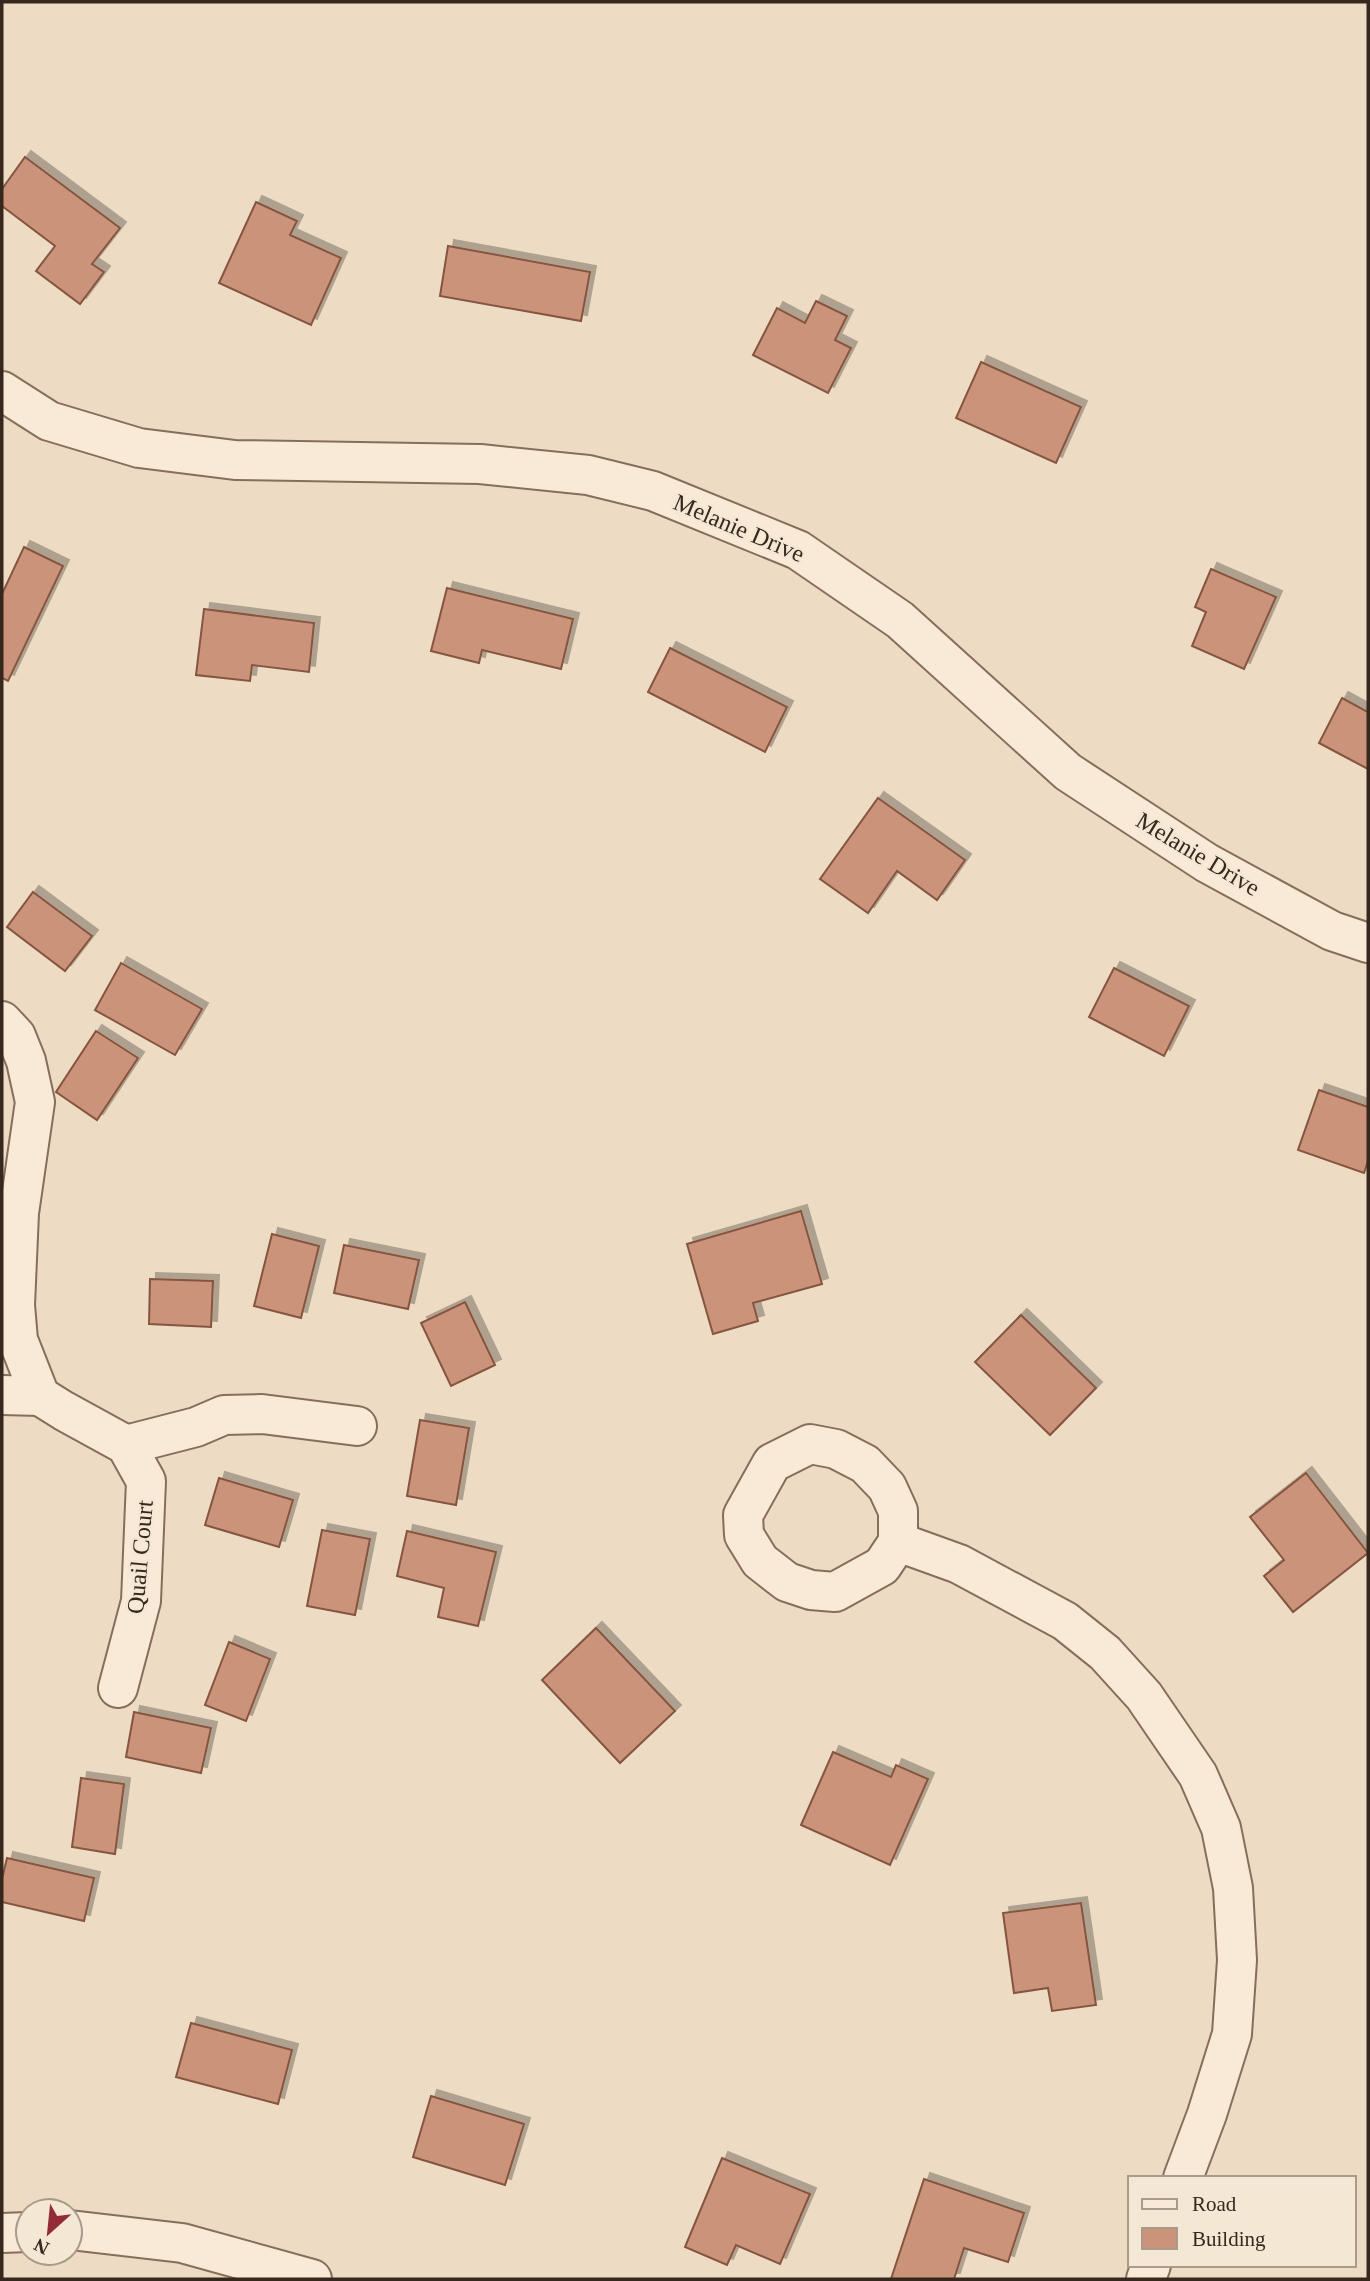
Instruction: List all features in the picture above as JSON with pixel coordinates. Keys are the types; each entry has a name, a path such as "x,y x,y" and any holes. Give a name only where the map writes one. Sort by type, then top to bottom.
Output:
{"street":[{"name":"Melanie Drive","path":"2,391 49,421 139,449 235,460 481,464 588,475 653,491 798,550 901,620 1068,772 1207,863 1332,931 1368,943"},
{"path":"2,1021 16,1037 26,1060 35,1102 10,1215 18,1340 40,1396"},
{"path":"2,1395 40,1396 126,1445 196,1427 224,1415 262,1414 357,1426"},
{"name":"Quail Court","path":"118,1688 141,1601 146,1481 126,1445"},
{"path":"898,1542 959,1564 1065,1621 1105,1653 1144,1696 1198,1775 1221,1828 1233,1888 1237,1960 1232,2034 1184,2176"},
{"path":"84,2232 182,2243 312,2279"}],"building":[{"path":"25,157 120,228 92,264 104,272 80,304 36,271 55,246 2,206 2,189"},
{"path":"256,202 297,221 290,235 341,258 311,325 219,283"},
{"path":"448,246 590,272 581,321 440,296"},
{"path":"816,301 847,316 835,340 851,348 828,393 753,355 777,308 805,323"},
{"path":"981,362 1081,407 1056,463 956,418"},
{"path":"24,547 63,566 8,681 2,678 2,594"},
{"path":"1211,569 1276,597 1244,669 1192,646 1206,612 1195,607"},
{"path":"447,588 573,619 561,669 482,650 479,663 431,651"},
{"path":"204,609 314,623 309,672 252,665 250,681 196,675"},
{"path":"670,648 787,707 765,752 648,692"},
{"path":"1342,698 1368,712 1368,769 1319,743"},
{"path":"878,798 965,860 937,900 897,871 868,913 820,879"},
{"path":"33,892 92,936 65,971 7,927"},
{"path":"121,963 202,1009 175,1055 95,1010"},
{"path":"1114,968 1189,1006 1164,1056 1089,1017"},
{"path":"96,1031 138,1058 97,1120 56,1092"},
{"path":"1319,1090 1368,1107 1368,1161 1364,1173 1298,1150"},
{"path":"801,1211 822,1284 753,1303 758,1321 713,1334 687,1244"},
{"path":"272,1234 319,1246 301,1318 254,1306"},
{"path":"344,1245 419,1260 408,1309 334,1293"},
{"path":"150,1279 213,1281 211,1327 149,1324"},
{"path":"465,1302 495,1365 451,1386 421,1323"},
{"path":"1021,1315 1096,1388 1050,1435 975,1362"},
{"path":"420,1420 469,1428 456,1505 407,1496"},
{"path":"1306,1473 1368,1553 1293,1612 1264,1576 1284,1560 1250,1517"},
{"path":"219,1478 293,1500 279,1547 205,1525"},
{"path":"322,1530 370,1539 355,1615 307,1606"},
{"path":"407,1531 496,1552 478,1626 438,1617 444,1588 397,1576"},
{"path":"596,1628 675,1711 620,1763 542,1680"},
{"path":"229,1642 270,1659 246,1721 205,1705"},
{"path":"134,1712 211,1728 201,1773 126,1757"},
{"path":"833,1752 891,1777 896,1765 928,1779 890,1865 801,1825"},
{"path":"81,1778 124,1784 115,1854 72,1847"},
{"path":"7,1858 94,1878 84,1921 2,1902 2,1879"},
{"path":"1081,1903 1096,2005 1052,2011 1048,1988 1014,1993 1003,1913"},
{"path":"191,2023 292,2050 278,2104 176,2077"},
{"path":"431,2096 524,2124 505,2185 413,2157"},
{"path":"722,2158 810,2194 780,2264 736,2245 727,2265 685,2247"},
{"path":"924,2179 1024,2213 1008,2262 964,2248 954,2279 891,2279"}]}
